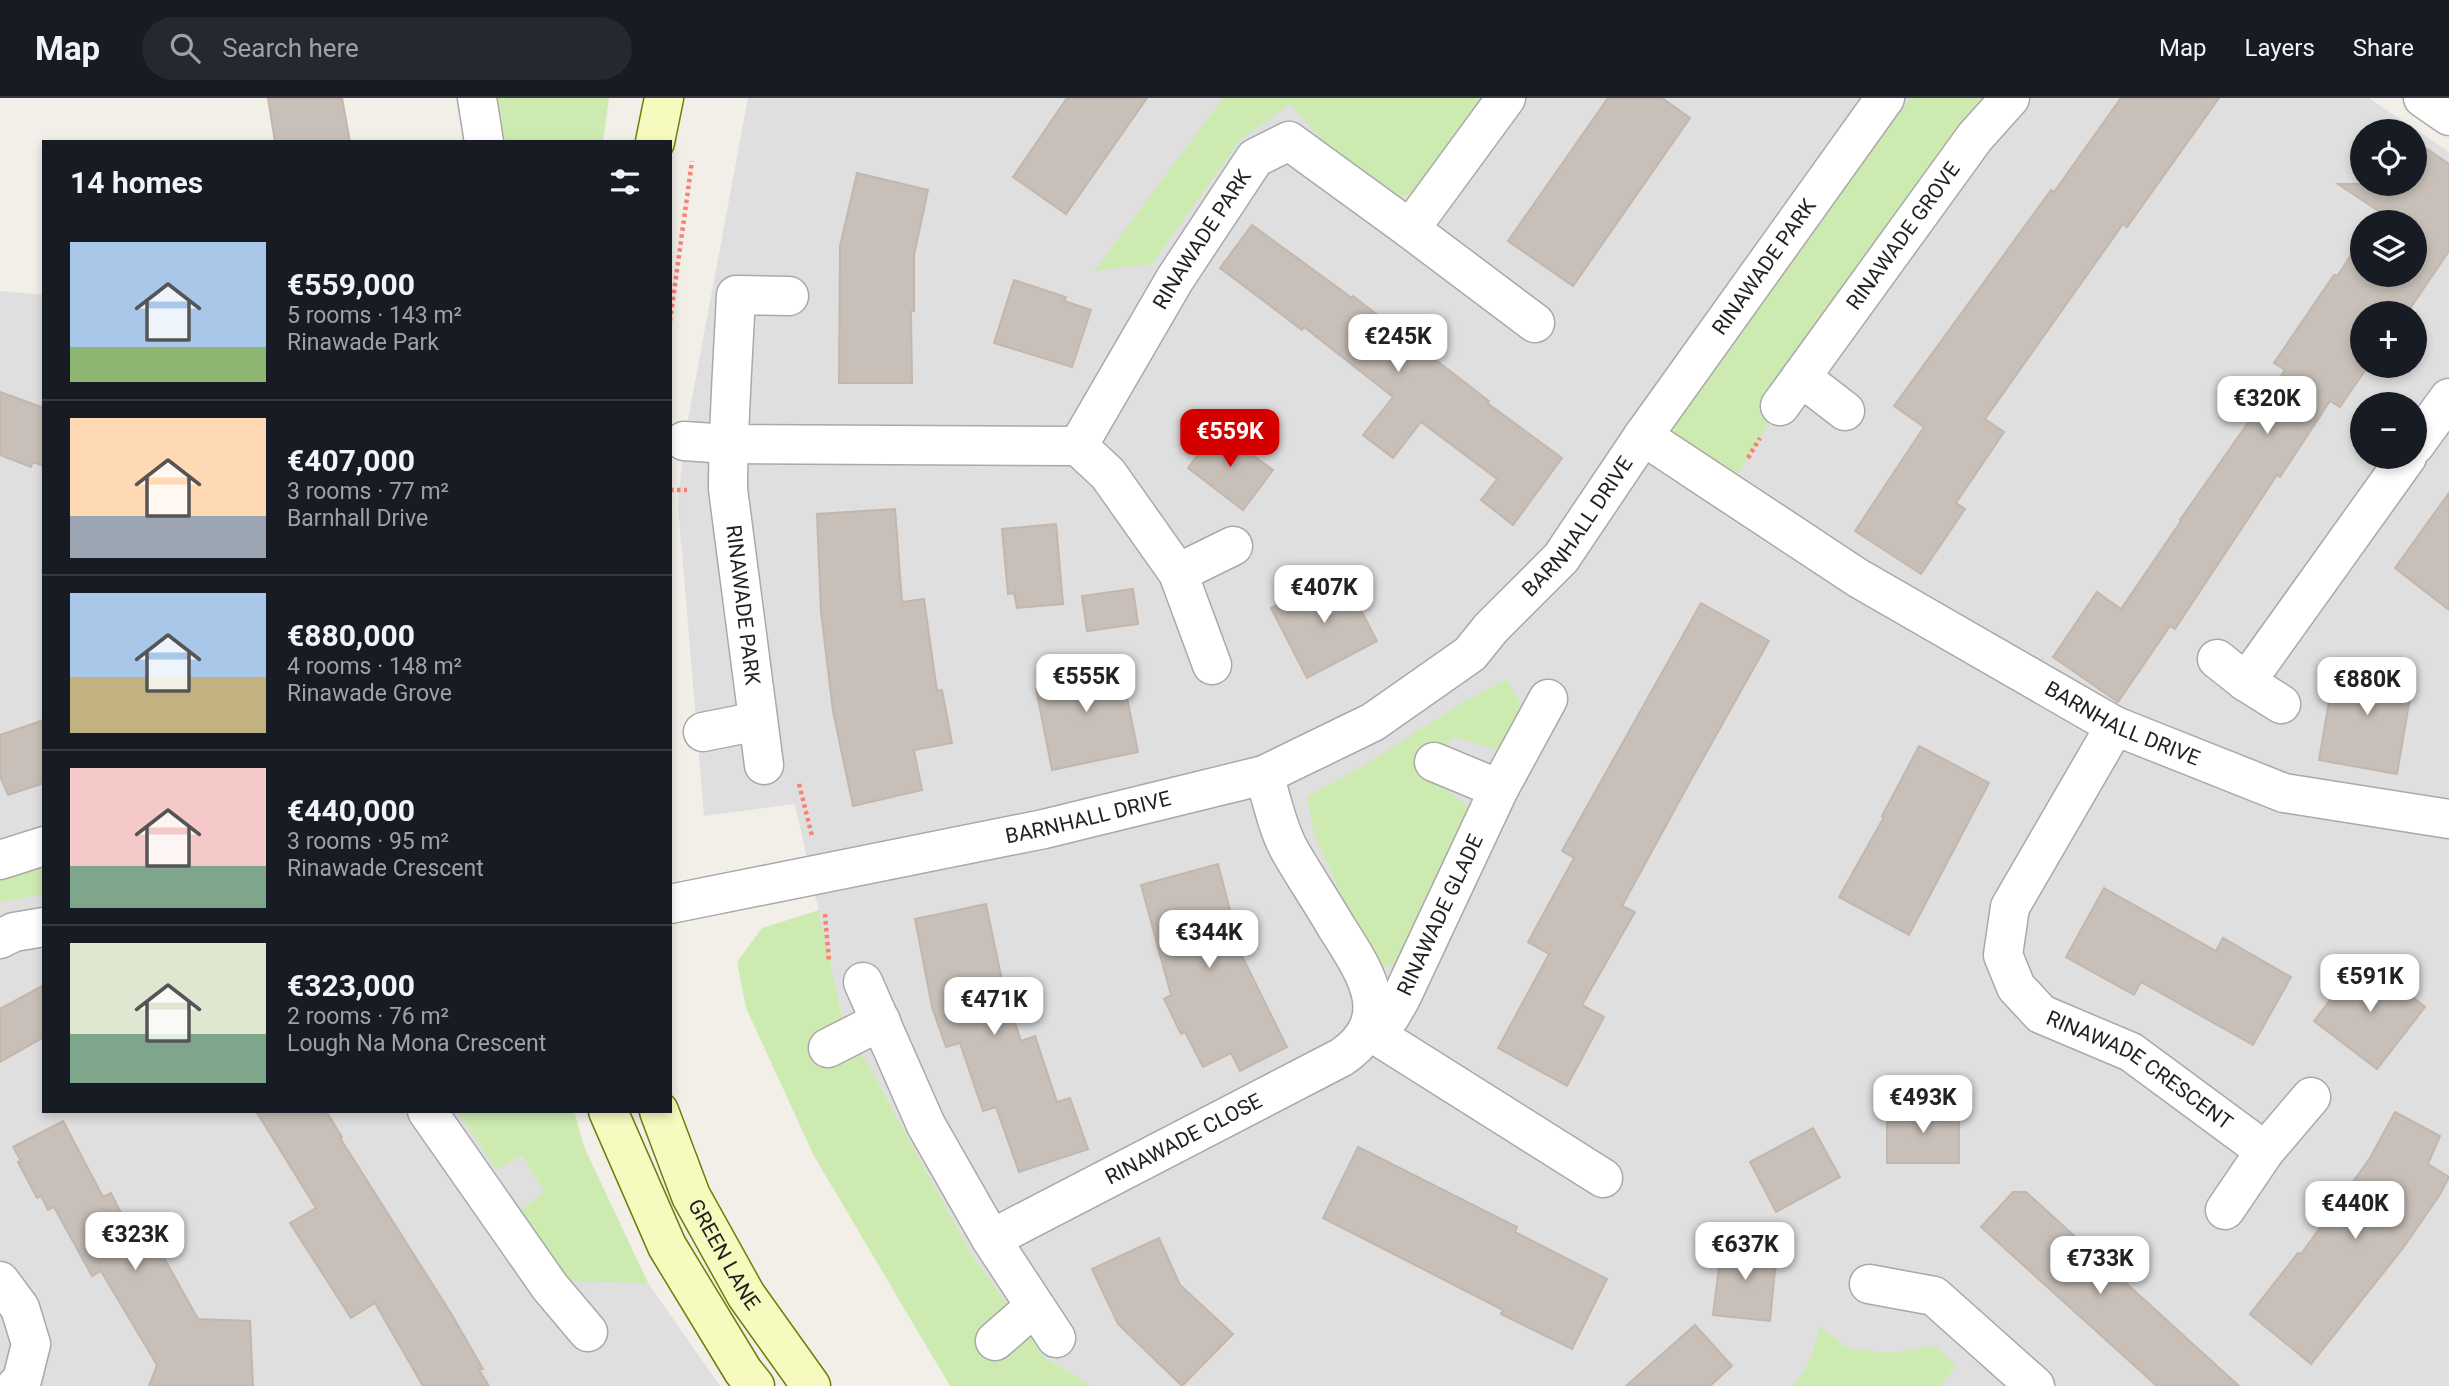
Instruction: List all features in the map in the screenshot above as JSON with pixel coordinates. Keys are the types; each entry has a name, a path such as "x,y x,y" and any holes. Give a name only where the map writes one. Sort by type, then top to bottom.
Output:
{"street":[{"path":"477,98 484,140"},
{"path":"656,140 666,98"},
{"path":"666,98 678,147"},
{"path":"1410,229 1506,98"},
{"name":"RINAWADE PARK","path":"1643,436 1885,98"},
{"name":"RINAWADE GROVE","path":"1791,392 1975,137 2010,98"},
{"path":"2423,98 2449,116"},
{"name":"RINAWADE PARK","path":"1078,446 1175,279 1255,159 1289,141 1535,323"},
{"name":"RINAWADE PARK","path":"764,765 728,489 728,444 736,295 789,296"},
{"path":"1791,392 1845,411"},
{"path":"2427,428 2449,398"},
{"name":"BARNHALL DRIVE","path":"672,904 1044,829 1264,775 1373,722 1470,654 1491,628 1561,558 1643,436 1858,578 2115,726 2284,793 2449,819"},
{"path":"684,441 728,444 1078,446 1108,474 1178,573 1212,666"},
{"path":"2281,704 2231,671 2397,469"},
{"path":"1178,573 1233,546"},
{"name":"RINAWADE GLADE","path":"1368,1030 1390,1017 1402,998 1499,789 1548,699"},
{"path":"703,732 758,721"},
{"name":"RINAWADE CRESCENT","path":"2115,726 2010,907 2003,955 2015,987 2041,1014 2131,1052 2264,1151"},
{"path":"1434,762 1499,789"},
{"path":"1264,775 1288,848 1367,976 1372,1001 1368,1030 1603,1178"},
{"path":"0,860 42,847"},
{"path":"0,939 14,932 42,927"},
{"path":"863,982 926,1125 990,1239 1055,1338"},
{"path":"828,1048 881,1021"},
{"name":"RINAWADE CLOSE","path":"990,1239 1342,1057 1356,1047 1368,1030"},
{"path":"2225,1210 2264,1151 2311,1097"},
{"path":"428,1113 550,1287 588,1332"},
{"name":"GREEN LANE","path":"609,1113 667,1247 743,1371 755,1386"},
{"path":"632,1113 667,1247"},
{"name":"GREEN LANE","path":"660,1113 691,1196 733,1273 811,1386"},
{"path":"0,1281 20,1308 31,1344 22,1380 16,1386"},
{"path":"1869,1284 1934,1296 2035,1386"},
{"path":"995,1341 1034,1307"}],"path":[{"path":"672,278 678,147"},
{"path":"1727,491 1791,392"}],"shaded area":[{"path":"748,98 2369,98 2400,119 2350,119 2350,196 2427,196 2427,137 2449,152 2449,1386 1093,1386 1044,1357 969,1250 842,1016 795,804 704,816 678,506 684,441"},
{"path":"0,291 42,295 42,1113 575,1113 584,1147 648,1283 720,1386 0,1386"}],"green space":[{"path":"493,98 609,98 603,140 501,140"},
{"path":"1223,98 1486,98 1433,174 1412,194 1391,199 1329,148 1290,104 1241,139 1152,264 1094,271"},
{"path":"1910,98 2006,98 1780,406 1727,491 1643,436"},
{"path":"1506,680 1525,709 1499,750 1453,737 1426,773 1472,810 1405,958 1382,969 1370,958 1314,834 1307,796 1358,769 1455,707"},
{"path":"42,862 42,894 0,902 0,871"},
{"path":"819,910 842,1016 969,1250 1044,1357 1093,1386 950,1386 814,1156 746,1008 737,962 762,928"},
{"path":"458,1113 575,1113 584,1147 648,1283 569,1281 520,1210 544,1192 522,1155 497,1170"},
{"path":"1820,1327 1848,1348 1890,1353 1934,1346 1956,1365 1940,1386 1793,1386 1808,1365"}],"building":[{"path":"268,98 342,98 350,140 275,140"},
{"path":"1067,98 1147,98 1066,214 1013,177"},
{"path":"1608,98 1662,98 1690,118 1573,286 1508,241"},
{"path":"2121,98 2219,98 2127,227 2123,224 1985,419 2004,432 1956,503 1965,509 1921,574 1855,531 1924,427 1894,406"},
{"path":"2427,149 2449,164 2449,251 2427,283 2427,210 2377,210 2356,196 2427,196"},
{"path":"857,173 928,190 914,255 914,311 911,311 912,383 839,383 840,246"},
{"path":"2338,184 2350,184 2350,192"},
{"path":"1252,225 1352,298 1353,296 1489,401 1487,403 1562,458 1513,525 1481,500 1497,479 1421,422 1393,458 1363,435 1393,397 1304,327 1302,330 1220,268"},
{"path":"2350,256 2350,287 2425,287 2415,301 2350,301 2350,378 2360,378 2340,407 2330,401 2280,477 2277,475 2175,629 2170,626 2118,702 2053,657 2097,592 2121,609 2285,370 2274,363 2334,275 2338,275"},
{"path":"1014,280 1066,297 1064,301 1091,310 1072,367 994,343"},
{"path":"0,392 42,407 42,465 33,462 31,467 0,455"},
{"path":"1217,429 1273,470 1243,510 1188,468"},
{"path":"2449,493 2449,610 2395,568"},
{"path":"895,509 902,602 924,599 937,691 942,690 952,743 914,750 922,790 853,806 833,711 821,612 817,514"},
{"path":"1056,524 1063,604 1017,608 1014,593 1008,594 1002,529"},
{"path":"1341,572 1377,641 1307,678 1271,608"},
{"path":"1133,589 1138,624 1087,631 1082,596"},
{"path":"1701,603 1769,641 1622,906 1635,912 1582,1005 1604,1017 1567,1086 1498,1048 1549,954 1528,942 1574,858 1562,851"},
{"path":"1119,658 1138,752 1052,770 1036,689 1040,689 1037,674"},
{"path":"2336,661 2414,674 2397,774 2319,760"},
{"path":"42,721 42,784 8,795 0,776 0,735"},
{"path":"1919,746 1989,783 1909,935 1839,897 1884,817 1882,816"},
{"path":"1218,864 1242,956 1287,1047 1240,1071 1231,1053 1203,1067 1185,1032 1181,1034 1164,999 1171,995 1141,885"},
{"path":"2104,888 2216,951 2223,938 2291,977 2253,1045 2141,982 2134,995 2066,957"},
{"path":"986,904 1004,990 1021,1041 1035,1036 1057,1102 1070,1098 1088,1149 1019,1172 996,1107 983,1111 960,1043 946,1047 932,1007 915,919"},
{"path":"2363,958 2425,1007 2377,1069 2314,1021"},
{"path":"42,986 42,1038 0,1062 0,1009"},
{"path":"1887,1106 1959,1107 1959,1163 1887,1163"},
{"path":"2395,1112 2440,1136 2428,1164 2449,1177 2403,1248 2311,1364 2250,1314 2298,1253 2301,1254 2370,1158"},
{"path":"257,1113 327,1113 342,1137 340,1138 452,1315 483,1369 479,1370 489,1386 423,1386 375,1303 351,1318 290,1223 316,1208"},
{"path":"63,1121 103,1197 111,1193 137,1245 153,1238 198,1319 250,1321 253,1386 149,1386 157,1365 101,1271 92,1276 54,1207 48,1210 41,1196 37,1198 13,1147"},
{"path":"1813,1128 1840,1177 1776,1212 1750,1162"},
{"path":"1358,1147 1517,1227 1515,1232 1607,1279 1572,1349 1501,1314 1503,1310 1323,1218"},
{"path":"2013,1192 2026,1192 2239,1386 2157,1386 1981,1227"},
{"path":"1159,1238 1180,1285 1233,1334 1182,1386 1118,1324 1092,1269"},
{"path":"1722,1243 1777,1250 1770,1321 1713,1315"},
{"path":"1695,1325 1732,1366 1710,1386 1626,1386"}]}
